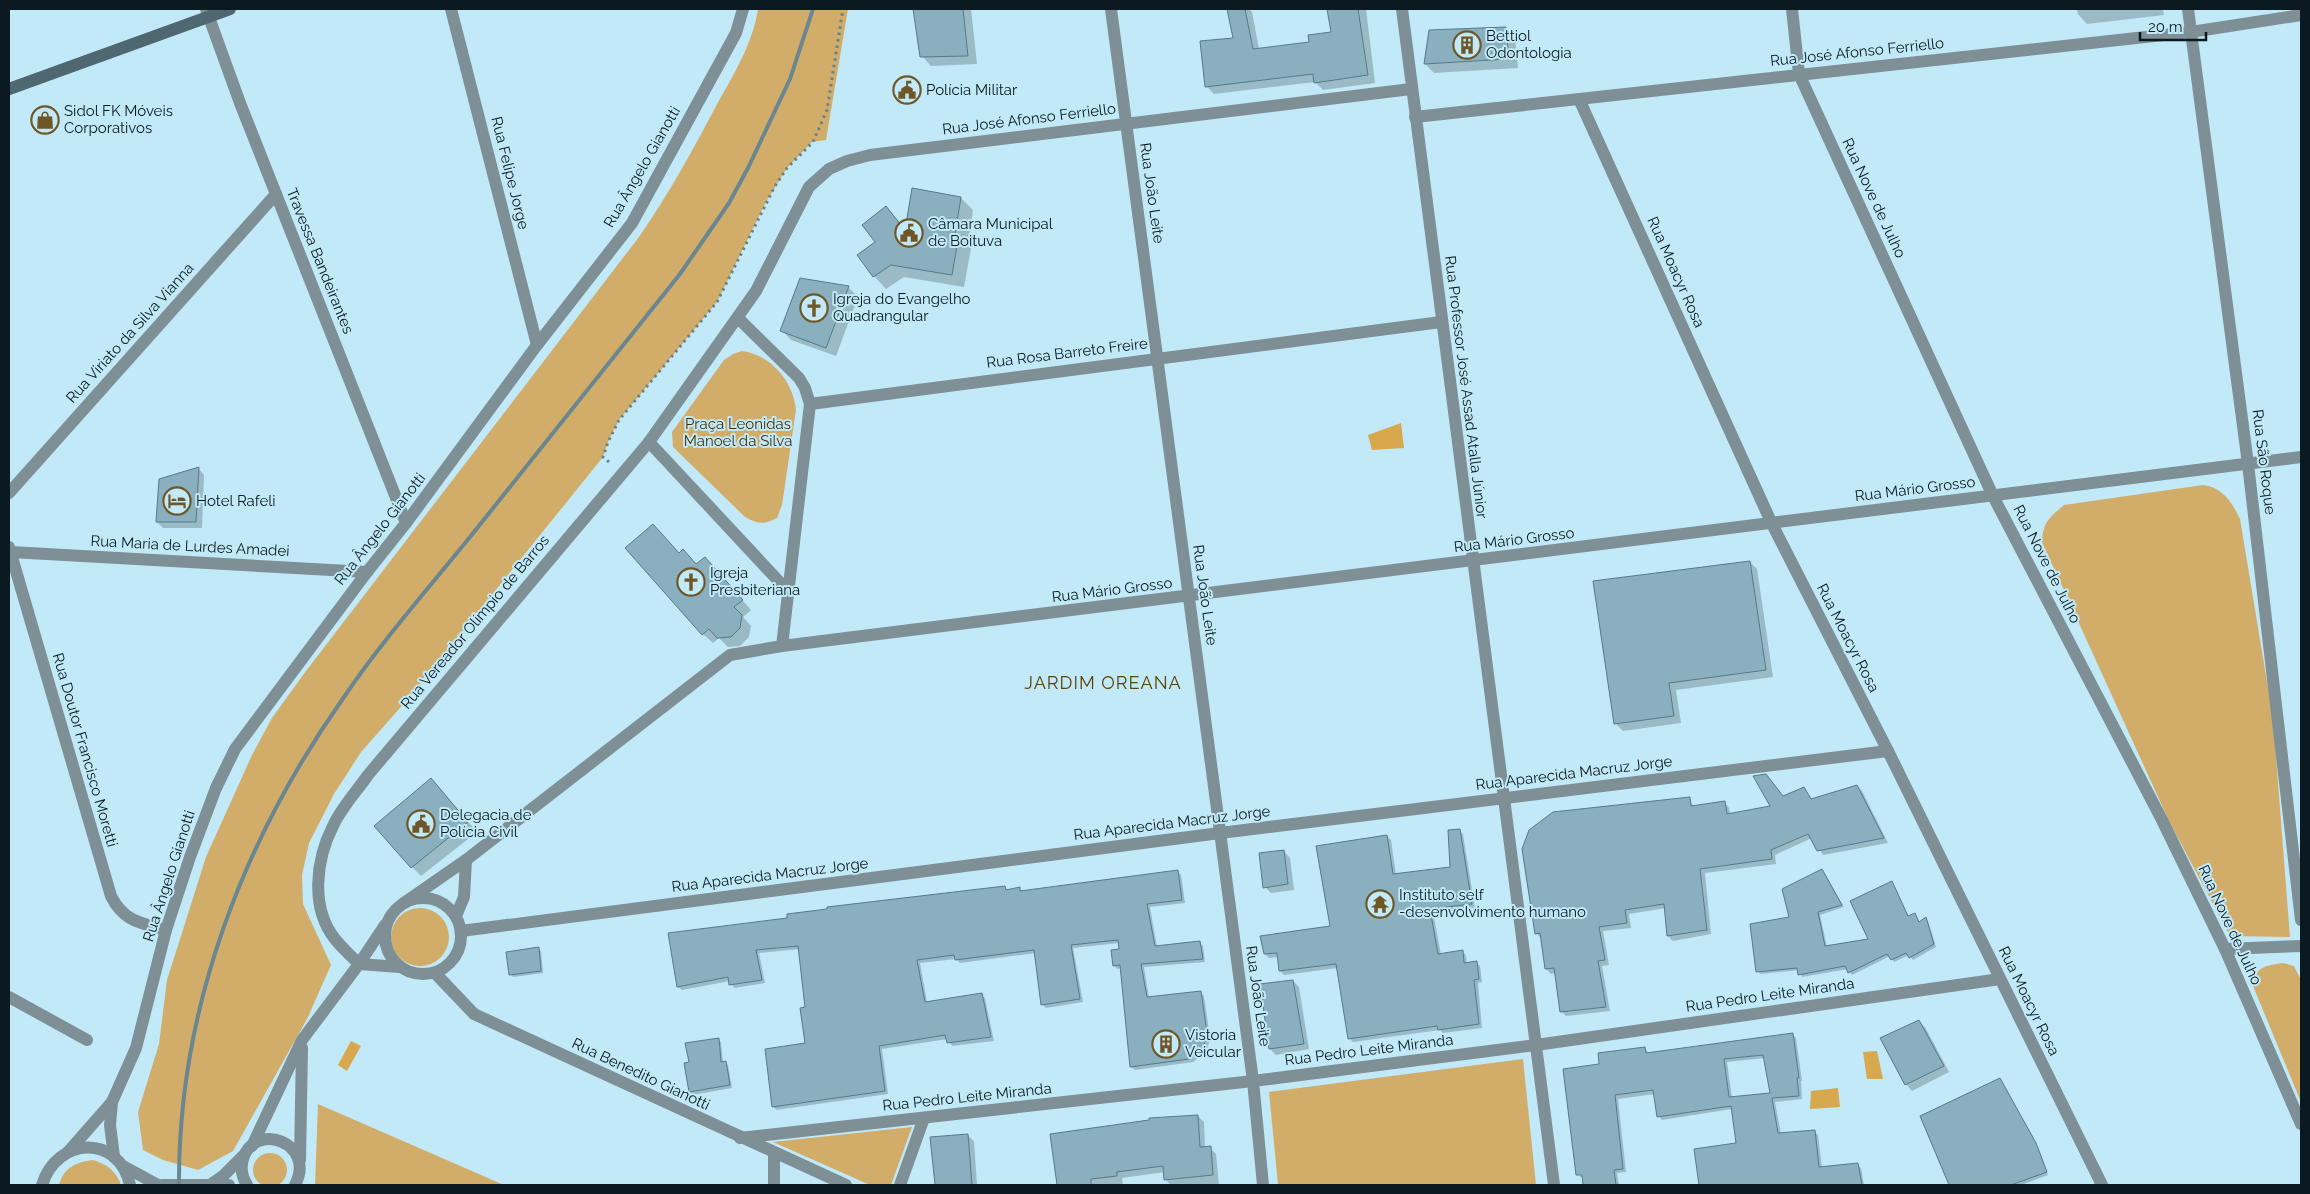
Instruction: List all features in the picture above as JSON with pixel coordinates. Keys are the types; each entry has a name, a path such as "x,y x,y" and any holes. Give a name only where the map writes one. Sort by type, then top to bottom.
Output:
{"main road":[{"path":"9,89 208,13 230,9"}],"street":[{"name":"Rua Felipe Jorge","path":"451,9 537,345"},
{"name":"Rua Ângelo Gianotti","path":"42,1185 46,1172 55,1160 68,1152 112,1102 136,1048 166,930 209,805 234,749 366,572 406,523 537,345 632,223 736,33 743,9"},
{"name":"Rua João Leite","path":"1111,9 1253,1082 1263,1185"},
{"name":"Rua Professor José Assad Atalla Júnior","path":"1402,9 1554,1185"},
{"name":"Rua Nove de Julho","path":"1792,9 1799,74 1993,496 2162,820 2225,949 2301,1124"},
{"name":"Rua São Roque","path":"2188,9 2248,464 2301,920"},
{"name":"Travessa Bandeirantes","path":"208,13 276,194 406,523"},
{"name":"Rua José Afonso Ferriello","path":"1415,117 2191,32 2301,15"},
{"name":"Rua José Afonso Ferriello","path":"738,318 756,291 804,194 814,179 834,167 870,155 1411,89"},
{"name":"Rua Moacyr Rosa","path":"1579,99 1772,524 1888,751 2102,1185"},
{"name":"Rua Viriato da Silva Vianna","path":"9,493 276,194"},
{"name":"Rua Vereador Olímpio de Barros","path":"359,964 334,938 320,906 318,880 322,856 333,825 368,775 649,442 738,318"},
{"path":"738,318 799,378 805,388 810,404 782,646"},
{"name":"Rua Rosa Barreto Freire","path":"810,404 1442,322"},
{"path":"649,442 787,590"},
{"name":"Rua Mário Grosso","path":"466,860 730,655 782,646 1473,562 2301,457"},
{"name":"Rua Maria de Lurdes Amadei","path":"10,550 366,572"},
{"name":"Rua Doutor Francisco Moretti","path":"10,550 111,896 118,909 128,918 166,930"},
{"name":"Rua Aparecida Macruz Jorge","path":"461,931 1220,833 1888,751"},
{"path":"247,1185 241,1170 248,1150 302,1040 359,964 394,911 466,860"},
{"path":"456,916 464,897 466,860"},
{"path":"388,920 385,933 386,946 391,958 400,967 411,973 422,975 435,973 446,968 454,960 460,950 461,931 456,916 448,907 427,898 404,903"},
{"path":"2225,949 2301,946"},
{"path":"359,964 400,967"},
{"name":"Rua Benedito Gianotti","path":"435,973 474,1014 740,1138 846,1185"},
{"name":"Rua Pedro Leite Miranda","path":"740,1138 1253,1082 1536,1045 2000,979"},
{"path":"9,997 88,1040"},
{"path":"298,1177 302,1040"},
{"name":"Rua Ângelo Gianotti","path":"112,1102 110,1125 118,1161 130,1185"},
{"path":"900,1185 924,1118"},
{"path":"210,1185 223,1176 248,1150 269,1139 286,1143 298,1157 298,1177"},
{"path":"68,1152 92,1148 158,1185"},
{"path":"774,1153 774,1185"},
{"path":"162,1185 229,1185"}],"path":[{"path":"621,473 603,456 619,420 717,302 775,186 787,168 812,142 822,125 827,110 843,9"}],"green space":[{"path":"758,9 848,9 826,140 812,142 787,168 766,202 717,302 619,420 603,457 407,700 361,752 334,794 309,843 302,875 303,904 331,965 307,1019 233,1151 198,1170 163,1160 143,1150 138,1112 159,1044 167,980 206,857 252,755 272,718 306,671 639,237 679,173 735,71 752,34"},
{"name":"Praça Leonidas Manoel da Silva","path":"742,351 753,353 779,371 790,389 796,410 782,505 777,518 765,523 745,517 673,447 672,432 724,360"},
{"path":"2203,485 2210,486 2226,496 2240,519 2273,718 2290,937 2230,936 2169,821 2042,542 2045,525 2054,513 2064,505"},
{"path":"414,908 426,908 441,916 449,931 449,943 441,958 426,966 414,966 399,958 391,943 391,931 399,916"},
{"path":"2283,963 2294,966 2301,980 2301,1102 2253,986 2256,974 2262,968"},
{"path":"1523,1059 1536,1185 1278,1185 1269,1092"},
{"path":"318,1104 504,1185 315,1185"},
{"path":"912,1127 891,1185 870,1185 773,1142"},
{"path":"270,1153 277,1154 282,1158 286,1163 286,1177 282,1182 277,1186 270,1187 263,1186 258,1182 254,1177 253,1170 254,1163 258,1158 263,1154"},
{"path":"93,1160 110,1169 121,1185 59,1185 64,1174 71,1167 81,1162"}],"shaded area":[{"path":"1401,423 1404,448 1372,450 1368,435"},
{"path":"351,1041 361,1046 347,1071 338,1065"},
{"path":"1877,1051 1883,1079 1867,1079 1863,1052"},
{"path":"1838,1088 1840,1107 1810,1109 1811,1091"}],"building":[{"path":"913,9 963,9 968,56 920,57"},
{"path":"1227,9 1245,9 1253,49 1309,42 1308,35 1331,32 1327,9 1358,9 1368,75 1314,83 1313,74 1205,87 1200,41 1233,38"},
{"name":"Bettiol Odontologia","path":"1506,27 1509,59 1424,64 1429,30"},
{"name":"Câmara Municipal de Boituva","path":"912,188 961,197 955,234 959,234 952,275 891,265 873,277 857,255 875,242 862,225 886,206 905,230"},
{"name":"Igreja do Evangelho Quadrangular","path":"800,278 849,286 826,348 780,331"},
{"name":"Hotel Rafeli","path":"199,467 196,522 156,522 159,479"},
{"name":"Igreja Presbiteriana","path":"653,524 679,553 683,549 696,564 705,557 743,600 734,607 742,615 740,628 731,637 717,638 709,629 702,635 625,548"},
{"path":"1750,561 1766,670 1669,683 1674,716 1614,724 1593,581"},
{"path":"1766,774 1783,796 1804,787 1811,799 1857,785 1884,838 1817,851 1808,834 1771,850 1772,859 1700,869 1707,930 1667,936 1664,904 1625,910 1627,923 1599,927 1605,960 1598,961 1606,1007 1560,1012 1554,968 1545,969 1540,933 1535,934 1522,849 1529,830 1553,812 1690,797 1691,806 1725,801 1727,814 1770,806 1753,776"},
{"name":"Delegacia de Polícia Civil","path":"431,778 468,822 411,868 374,826"},
{"path":"1460,829 1472,904 1430,909 1438,954 1463,950 1464,963 1477,961 1479,979 1474,980 1479,1024 1438,1030 1437,1026 1348,1039 1336,964 1279,971 1277,953 1264,954 1260,936 1330,926 1316,846 1387,835 1393,874 1450,867 1448,830"},
{"path":"1284,850 1288,884 1263,888 1259,853"},
{"path":"1822,869 1842,905 1818,912 1825,946 1868,939 1850,901 1892,881 1908,916 1915,913 1919,922 1926,917 1934,944 1909,958 1906,953 1891,960 1887,954 1848,973 1845,966 1798,975 1797,968 1756,972 1750,924 1789,917 1782,889"},
{"path":"1178,870 1182,900 1147,904 1155,946 1200,941 1203,959 1141,964 1147,997 1201,991 1207,1033 1203,1048 1189,1059 1130,1067 1120,965 1113,966 1111,950 1119,949 1118,940 1071,945 1080,999 1041,1005 1034,950 955,960 954,955 917,960 925,1002 982,993 991,1037 947,1043 945,1035 879,1046 885,1091 772,1107 765,1049 805,1043 800,1008 805,1007 798,946 756,950 762,980 729,985 728,977 677,987 668,933 787,918 787,914 827,909 827,907 1005,886 1006,890 1020,887 1020,891"},
{"path":"539,947 541,971 509,975 506,952"},
{"path":"1293,980 1304,1044 1269,1049 1260,984"},
{"path":"1919,1020 1944,1066 1905,1085 1880,1038"},
{"path":"1793,1033 1799,1078 1797,1078 1799,1096 1772,1098 1778,1133 1815,1130 1819,1167 1858,1163 1862,1185 1699,1185 1694,1149 1736,1143 1731,1106 1657,1117 1653,1090 1615,1095 1623,1169 1614,1170 1616,1185 1583,1185 1582,1175 1576,1175 1563,1069 1599,1064 1598,1053 1645,1047 1646,1053","holes":["1763,1055 1770,1093 1729,1097 1724,1059"]},
{"path":"719,1038 721,1062 726,1061 730,1085 689,1092 684,1063 689,1062 685,1043"},
{"path":"2000,1078 2036,1143 2047,1172 2011,1185 1949,1185 1920,1116"},
{"path":"1198,1115 1200,1147 1211,1146 1213,1175 1164,1180 1163,1166 1117,1172 1117,1176 1091,1179 1091,1185 1057,1185 1050,1134 1149,1120 1149,1118"},
{"path":"968,1134 972,1185 935,1185 930,1137"}],"railway":[{"path":"179,1185 182,1119 190,1055 204,991 223,929 247,868 275,809 308,752 374,656 680,274 729,203 748,168 790,79 813,9"}],"place":[{"name":"Bettiol Odontologia","path":"1467,45"},
{"name":"Polícia Militar","path":"907,90"},
{"name":"Sidol FK Móveis Corporativos","path":"45,120"},
{"name":"Câmara Municipal de Boituva","path":"909,233"},
{"name":"Igreja do Evangelho Quadrangular","path":"814,308"},
{"name":"Hotel Rafeli","path":"177,501"},
{"name":"Igreja Presbiteriana","path":"691,582"},
{"name":"Delegacia de Polícia Civil","path":"421,824"},
{"name":"Instituto self -desenvolvimento humano","path":"1380,904"},
{"name":"Vistoria Veicular","path":"1166,1044"}],"district":[{"name":"JARDIM OREANA","path":"1103,682"}]}
